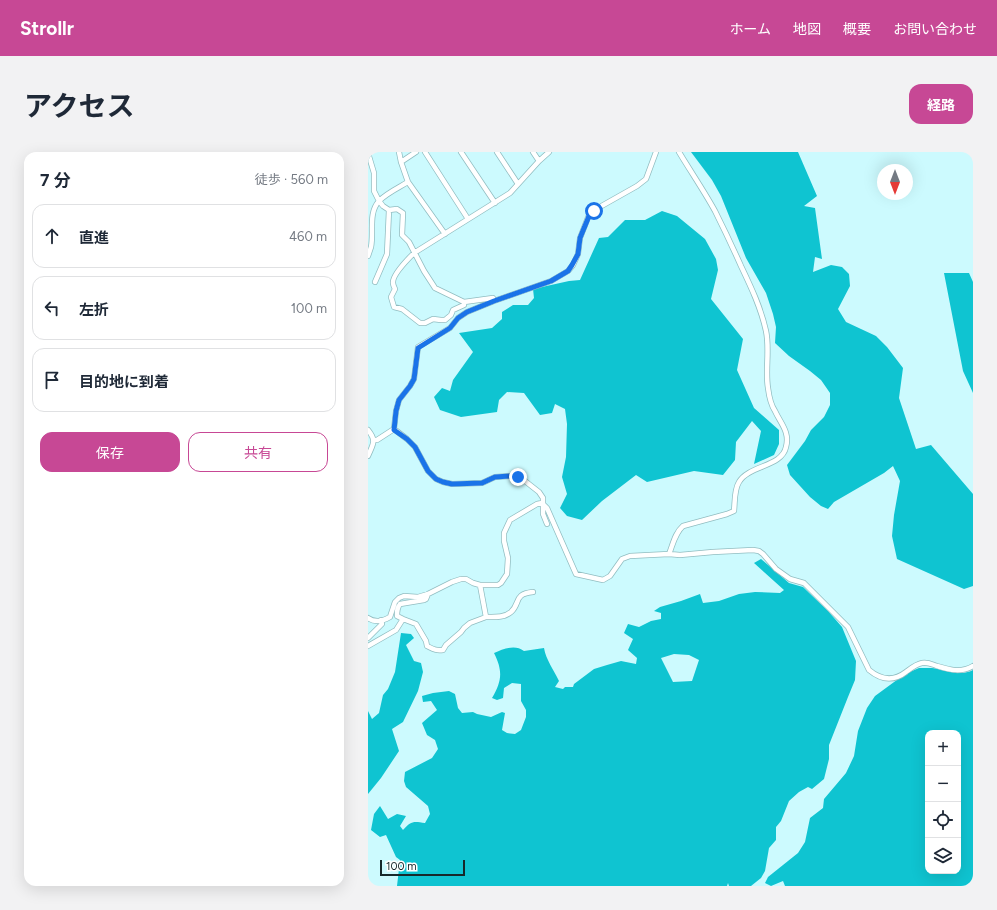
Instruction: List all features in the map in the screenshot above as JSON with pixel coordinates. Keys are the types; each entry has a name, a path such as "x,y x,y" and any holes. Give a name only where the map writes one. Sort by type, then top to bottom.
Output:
{"street":[{"path":"399,152 408,182 445,234"},
{"path":"401,162 416,152"},
{"path":"425,152 468,219"},
{"path":"461,152 495,203"},
{"path":"497,152 518,184"},
{"path":"533,152 538,161"},
{"path":"464,302 464,305 453,310 451,315 445,320 433,319 420,324 402,309 394,307 391,297 395,289 392,282 393,277 414,253 510,193 538,161 549,152"},
{"path":"394,430 399,400 414,379 418,348 450,328 458,318 467,312 551,281 568,271 578,254 580,238 589,216 598,208 637,186 646,179 656,152"},
{"path":"669,554 678,530 683,526 734,511 736,488 739,481 746,474 781,457 785,450 788,438 785,428 774,410 767,388 766,332 750,284 716,213 679,152"},
{"path":"368,153 374,174 374,191 383,206 389,210 397,209 403,213 402,235 409,242 435,288 464,302 492,298 494,301"},
{"path":"368,256 371,246 372,217 376,205 387,195 408,182"},
{"path":"375,282 387,254 389,210"},
{"path":"368,430 374,440 368,456"},
{"path":"374,440 377,440 394,430"},
{"path":"394,430 415,447 428,471 436,479 443,482 452,484 482,483 495,477 511,476 518,477 525,481 539,492 543,498 543,514 547,524"},
{"path":"542,503 547,508 576,574 603,580 610,576 622,559 630,556 759,551 781,573 790,579 804,583 848,627 869,670 874,674 885,679 894,679 920,663 928,662 949,669 958,670 966,670 973,666"},
{"path":"368,618 376,621 386,619 390,617 399,598 404,596 418,597 428,594 452,582 466,579 480,585 498,585 507,574 508,558 504,542 504,533 510,520 537,504 542,503"},
{"path":"480,585 486,617"},
{"path":"428,594 424,600 400,604 398,607 397,616 416,624 426,641 427,646 434,650 443,650 446,645 470,623 486,617 505,616 511,612 520,596 527,592 533,592"},
{"path":"368,646 396,630 403,619"},
{"path":"368,638 382,624 381,620"}],"shaded area":[{"path":"691,152 798,152 817,196 804,206 815,208 822,259 815,257 813,272 831,265 842,267 849,274 850,286 838,309 846,322 876,336 887,347 903,368 899,398 916,449 931,445 973,494 973,586 964,589 897,559 892,536 900,481 893,466 884,473 834,502 828,509 821,506 810,497 790,475 787,465 805,441 811,430 824,417 830,405 830,393 821,380 789,356 775,343 776,327 766,293 746,258 721,196 712,180"},
{"path":"662,211 677,216 705,239 716,259 718,270 711,299 743,339 737,370 754,408 779,430 779,444 774,455 754,464 761,431 752,421 736,442 735,460 723,475 694,471 647,482 636,475 602,501 582,520 567,516 560,508 567,494 562,477 566,457 567,424 565,409 555,404 552,413 540,415 524,393 507,392 499,400 497,412 461,417 440,410 434,397 442,388 450,391 453,380 473,352 459,333 492,328 502,319 502,312 513,305 528,305 534,298 533,289 580,280 599,238 608,237 625,220 645,220"},
{"path":"944,273 969,273 973,282 973,393 963,371"},
{"path":"761,559 789,583 803,587 828,611 842,627 856,661 855,680 829,745 829,759 824,779 812,789 808,787 799,792 789,801 781,821 776,827 776,840 769,848 765,871 761,878 751,886 729,886 728,883 727,886 397,886 400,860 396,857 386,835 380,837 371,830 374,814 380,806 388,819 397,814 406,816 400,826 403,830 412,822 425,823 430,814 428,806 406,787 404,781 405,772 432,758 438,749 435,740 427,735 422,723 437,710 431,701 423,702 422,696 449,691 455,694 458,708 462,713 473,712 491,717 502,712 505,713 502,730 507,733 515,734 521,730 526,717 526,710 521,701 521,684 512,683 504,688 503,698 497,700 492,698 498,686 500,676 499,665 494,653 509,648 517,648 524,651 544,648 548,661 559,681 555,687 563,689 565,687 573,687 574,684 594,669 621,661 636,664 637,658 628,650 633,639 624,633 628,624 639,627 651,621 661,619 661,613 654,611 660,607 700,594 703,603 719,601 739,594 755,592 780,593 784,590 754,563","holes":["674,654 689,655 699,660 692,681 673,682 661,658"]},
{"path":"401,633 411,634 414,638 406,645 414,661 421,663 423,672 418,691 403,722 392,729 399,751 368,794 368,711 372,719 379,713 383,695 388,689 395,672"},
{"path":"919,668 932,668 958,673 973,670 973,886 785,886 783,881 771,886 765,883 768,877 798,853 805,842 810,818 823,808 824,799 846,773 854,756 858,731 867,708 875,696 905,674"}],"route":[{"path":"518,477 495,477 482,483 452,484 436,479 428,471 415,447 394,430 399,400 414,379 418,348 450,328 458,318 467,312 551,281 568,271 578,254 580,238 589,216 594,211"}]}
